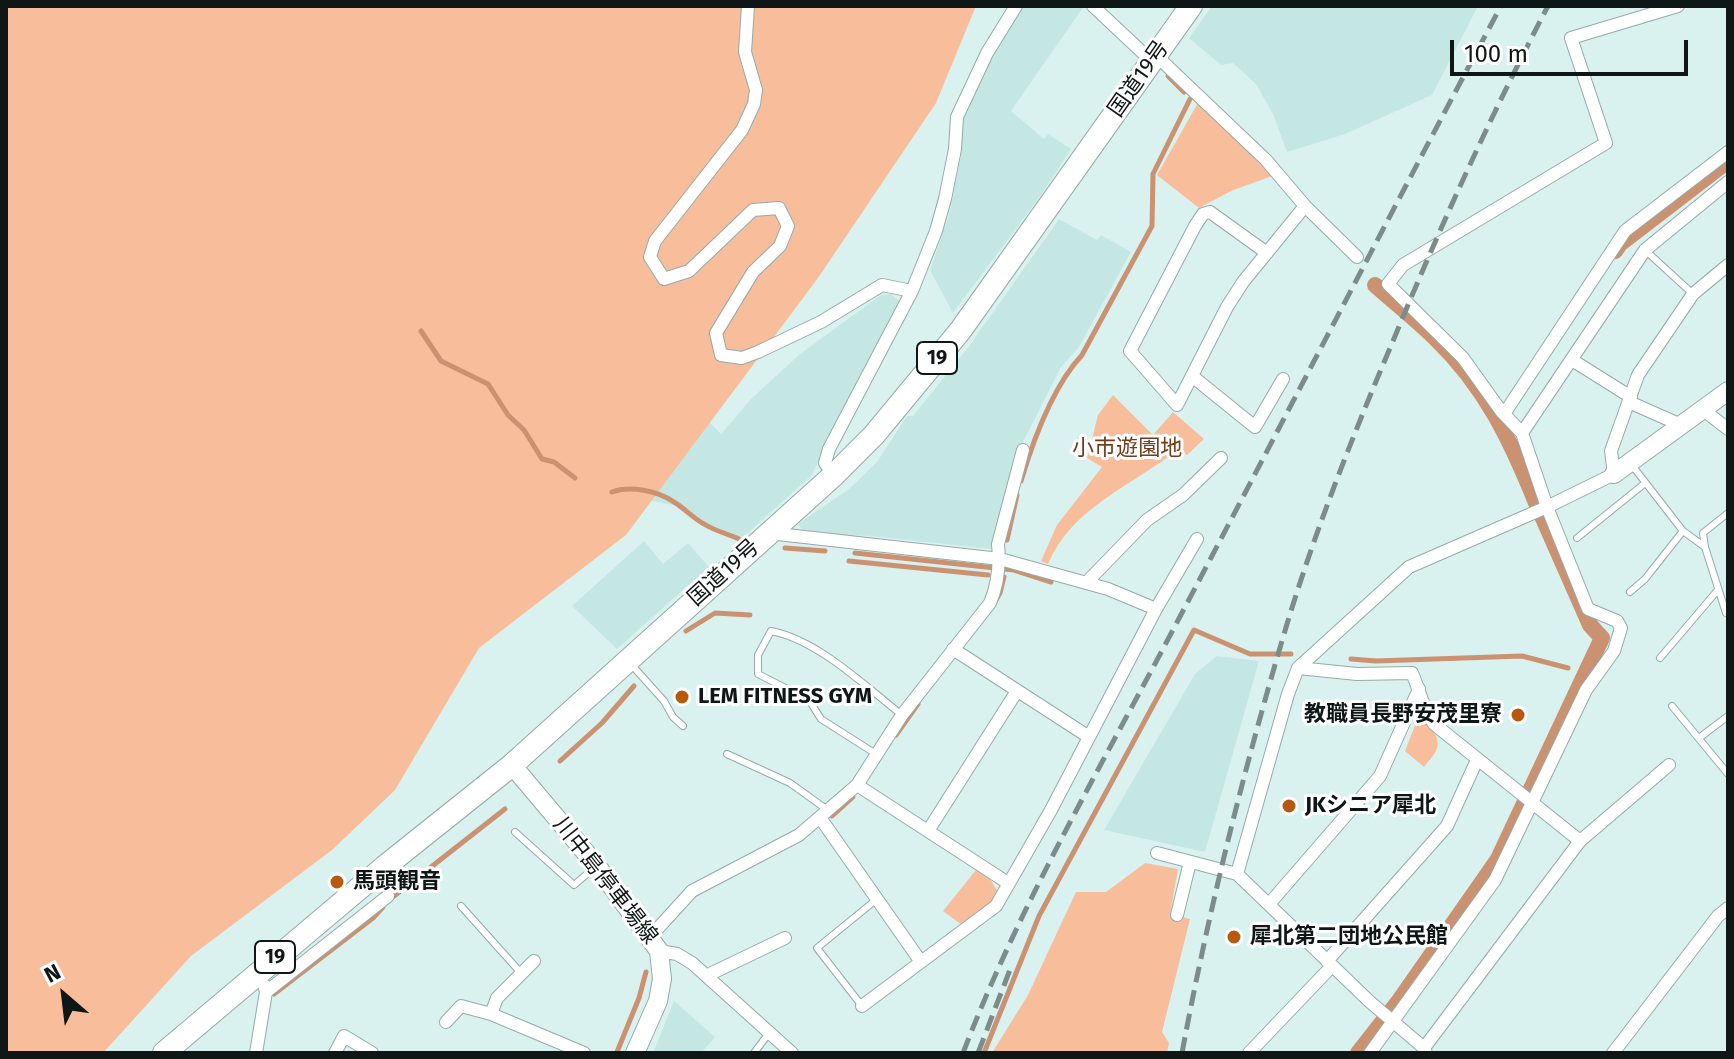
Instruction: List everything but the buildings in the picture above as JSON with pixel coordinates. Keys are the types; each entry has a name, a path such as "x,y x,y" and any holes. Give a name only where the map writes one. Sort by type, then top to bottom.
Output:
{"highway":[{"name":"国道19号","path":"164,1053 262,981 512,765 834,475 874,435 960,331 1191,6"}],"main road":[{"path":"1614,474 1728,391"},
{"name":"川中島停車場線","path":"512,765 597,866 654,944 662,979 658,1001 635,1053"}],"street":[{"path":"748,6 745,52 756,90 754,104 742,130 655,241 650,257 664,279 689,271 753,210 779,208 788,226 780,246 753,272 716,333 721,355 731,358 742,358 796,334 882,285 912,291"},
{"path":"834,475 825,463 829,449 912,291 936,231 955,149 957,117 987,53 1016,6"},
{"path":"1093,6 1144,54 1164,63 1266,160 1305,206 1357,257"},
{"path":"1370,1053 1495,880 1586,690 1614,651 1621,628 1617,621 1588,609 1547,507 1522,433 1463,358 1388,284 1403,265 1606,143 1571,38 1678,6"},
{"path":"1504,414 1625,231 1728,152"},
{"path":"1522,433 1645,250 1728,182"},
{"path":"1267,253 1210,212 1203,214 1195,226 1130,351 1177,405 1227,307 1305,206"},
{"path":"1237,874 1298,668 1409,567 1614,474 1611,451 1638,375 1693,294 1728,265"},
{"path":"1572,360 1630,399 1681,425"},
{"path":"1192,376 1255,427 1283,379"},
{"path":"1702,409 1728,429"},
{"path":"792,1053 708,975 677,954 654,944 692,891 799,835 857,785 902,715 990,603 997,588 998,544 1023,450"},
{"path":"1086,583 1147,520 1183,495 1221,458"},
{"path":"769,533 999,565 1086,583 1156,609"},
{"path":"862,1006 996,906 1197,539"},
{"path":"953,649 1089,737"},
{"path":"1298,668 1357,674 1412,673 1419,689 1421,705 1434,724 1580,841"},
{"path":"1270,903 1380,776 1419,689"},
{"path":"928,831 1017,691"},
{"path":"1249,1053 1330,964 1447,826 1477,760"},
{"path":"1157,853 1237,874 1369,1001 1425,1050 1580,841 1669,765"},
{"path":"857,785 1008,883"},
{"path":"825,815 921,962"},
{"path":"1177,915 1190,862"},
{"path":"256,1053 262,981 388,896"},
{"path":"1613,1053 1718,916 1728,908"},
{"path":"708,975 785,938"},
{"path":"491,1014 497,998 534,961"},
{"path":"446,1022 461,1006 491,1014 584,1053"},
{"path":"335,1053 344,1036 372,1053"}],"lane":[{"path":"1645,250 1693,294"},
{"path":"1630,463 1683,531 1705,547"},
{"path":"1577,538 1644,484"},
{"path":"1728,513 1703,533 1728,623"},
{"path":"1630,592 1645,579 1683,531"},
{"path":"1660,658 1717,591"},
{"path":"876,754 821,719 809,700 758,674 758,655 771,631 786,634 831,660 902,715"},
{"path":"628,661 683,726"},
{"path":"1672,706 1728,774"},
{"path":"1699,738 1728,716"},
{"path":"727,754 790,783 825,815"},
{"path":"515,832 574,885 597,866"},
{"path":"862,1006 817,948 877,899"},
{"path":"461,906 521,973"},
{"path":"754,1053 769,1033"}],"shaded area":[{"path":"1020,6 1084,6 1011,111 1044,139 1048,134 1071,149 1041,195 953,313 930,270 950,212 961,155 960,128 967,105 992,53"},
{"path":"1212,6 1478,6 1432,95 1345,134 1287,152 1273,114 1256,84 1233,63 1221,65 1189,38"},
{"path":"1059,219 1097,240 1101,235 1131,252 1079,347 1061,367 1017,454 991,549 871,536 804,533 798,524 849,489 877,462 907,416 913,416 970,345"},
{"path":"891,294 900,302 811,476 742,538 703,523 679,506 642,499 683,395 721,434 751,399 800,354 881,295"},
{"path":"644,541 663,564 688,543 709,567 617,649 572,606"},
{"path":"1217,656 1259,661 1205,852 1104,830 1195,674"},
{"path":"674,1001 715,1037 701,1053 653,1053"}],"green space":[{"path":"6,6 976,6 936,103 818,278 626,535 479,648 395,790 332,850 191,956 103,1053 6,1053"},
{"path":"1199,101 1272,176 1231,191 1199,208 1157,175"},
{"name":"小市遊園地","path":"1113,395 1153,435 1173,412 1204,439 1187,455 1179,449 1088,512 1072,527 1048,564 1041,561 1057,525 1102,467 1087,458 1098,415"},
{"path":"1418,718 1427,720 1438,745 1424,767 1405,751"},
{"path":"1145,863 1178,869 1170,914 1190,919 1162,1032 1169,1043 1167,1053 992,1053 1028,995 1076,892 1106,892"},
{"path":"976,870 990,879 998,892 991,905 962,925 943,911"}],"waterway":[{"path":"1168,76 1184,92"},
{"path":"1021,481 1053,398 1082,355 1152,226 1153,174 1190,99"},
{"path":"1615,251 1728,161"},
{"path":"1375,285 1429,332 1469,376 1495,415 1536,503"},
{"path":"421,331 441,361 488,384 542,459 554,462 575,478"},
{"path":"612,492 635,489 660,495 708,526 739,539"},
{"path":"1007,540 1017,495"},
{"path":"1358,1053 1398,1002 1498,859 1602,638 1590,625 1542,516"},
{"path":"785,548 825,551"},
{"path":"855,553 1014,570 1051,582"},
{"path":"849,561 988,575"},
{"path":"996,600 1004,577"},
{"path":"686,631 715,613 750,615"},
{"path":"984,1053 1039,916 1194,630 1250,654 1291,654"},
{"path":"1351,659 1376,661 1522,656 1568,668"},
{"path":"560,761 602,723 634,686"},
{"path":"896,735 918,704"},
{"path":"832,816 853,797"},
{"path":"389,900 505,809"},
{"path":"274,994 383,907"},
{"path":"617,1052 646,972"}],"railway":[{"path":"963,1053 1010,943 1063,836 1501,6"},
{"path":"1182,1053 1242,783 1310,552 1378,376 1429,256 1486,130 1548,6"},
{"path":"978,1053 1011,967"}],"place":[{"name":"LEM FITNESS GYM","path":"682,697"},
{"name":"教職員長野安茂里寮","path":"1518,715"},
{"name":"JKシニア犀北","path":"1289,806"},
{"name":"馬頭観音","path":"337,882"},
{"name":"犀北第二団地公民館","path":"1234,937"}]}
